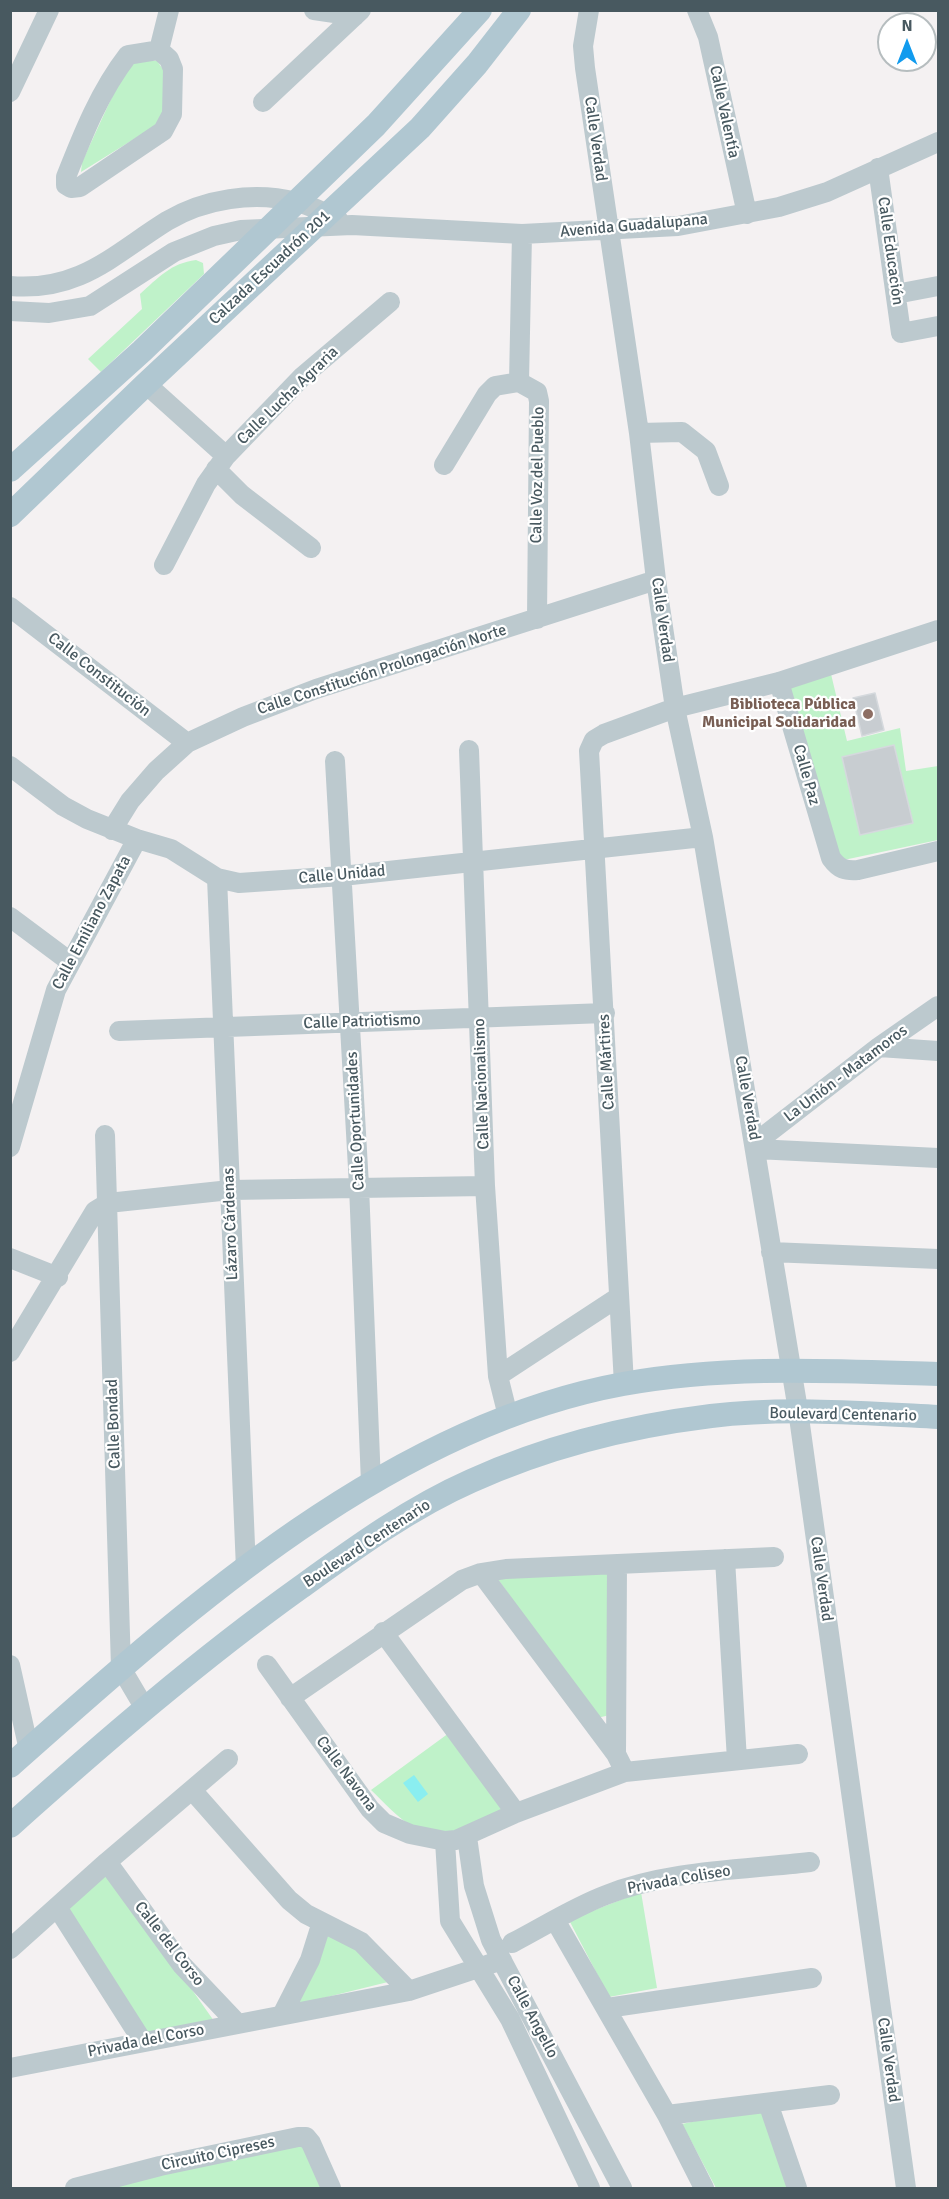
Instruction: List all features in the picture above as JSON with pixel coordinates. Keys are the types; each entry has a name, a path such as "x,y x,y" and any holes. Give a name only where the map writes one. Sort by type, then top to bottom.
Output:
{"main road":[{"name":"Calzada Escuadrón 201","path":"10,470 142,351 376,125 480,10"},
{"name":"Calzada Escuadrón 201","path":"10,515 152,378 420,128 477,64 519,10"},
{"path":"142,351 152,378"},
{"path":"18,1756 121,1668 308,1523 371,1483 445,1443 508,1416 624,1384 707,1374 791,1370 939,1374"},
{"name":"Boulevard Centenario","path":"10,1826 144,1707 269,1609 347,1553 403,1517 471,1481 541,1454 633,1430 712,1416 798,1410 939,1417"}],"street":[{"path":"10,92 49,10"},
{"path":"159,50 169,10"},
{"path":"314,10 358,14"},
{"name":"Calle Verdad","path":"589,10 583,46 585,68 639,433 656,580 675,708 703,837 798,1410 906,2188"},
{"name":"Calle Valentía","path":"697,10 708,36 747,214"},
{"path":"263,102 358,14"},
{"path":"159,50 169,59 174,79 172,114 163,131 80,187 71,188 66,185 66,177 87,123 114,73 128,55 159,50"},
{"name":"Avenida Guadalupana","path":"321,220 352,225 522,234 678,226 747,214 827,192 939,142"},
{"name":"Calle Educación","path":"879,168 901,333 939,326"},
{"path":"10,286 61,283 89,273 167,222 186,211 208,204 263,197 297,202 321,220"},
{"path":"208,204 214,236"},
{"path":"10,311 57,313 74,311 99,302 174,252 214,236 241,230 321,220"},
{"path":"444,465 487,394 495,386 519,382 522,234"},
{"path":"89,273 99,302"},
{"path":"896,294 939,286"},
{"name":"Calle Lucha Agraria","path":"164,565 221,463 303,376 390,302"},
{"path":"152,378 249,501 311,548"},
{"name":"Calle Voz del Pueblo","path":"519,382 537,392 539,400 537,619"},
{"path":"639,433 682,432 706,451 719,486"},
{"name":"Calle Constitución Prolongación Norte","path":"112,830 130,801 156,771 187,743 243,717 316,689 656,580"},
{"name":"Calle Constitución","path":"10,607 187,743"},
{"path":"675,708 779,682 939,630"},
{"name":"Calle Paz","path":"779,682 831,858 837,867 858,870 939,851"},
{"name":"Calle Mártires","path":"624,1384 617,1298 605,1012 589,751 594,740 604,734 675,708"},
{"name":"Calle Nacionalismo","path":"469,750 485,1186 498,1376 508,1416"},
{"name":"Calle Oportunidades","path":"335,760 359,1186 371,1483"},
{"name":"Calle Unidad","path":"10,766 63,806 112,830 171,849 217,878 239,883 342,876 703,837"},
{"name":"Calle Emiliano Zapata","path":"10,1147 22,1113 44,1024 69,961 137,839"},
{"name":"Lázaro Cárdenas","path":"217,878 246,1569"},
{"path":"10,917 69,961"},
{"name":"La Unión - Matamoros","path":"755,1146 879,1047 939,1005"},
{"name":"Calle Patriotismo","path":"119,1032 605,1012"},
{"path":"879,1047 939,1051"},
{"name":"Calle Bondad","path":"105,1135 121,1668 144,1707"},
{"path":"755,1146 939,1158"},
{"path":"10,1352 58,1277 95,1211 108,1203 230,1190 359,1186 485,1186"},
{"path":"771,1252 939,1259"},
{"path":"10,1257 58,1277"},
{"path":"498,1376 617,1298"},
{"path":"290,1698 383,1632 462,1580 481,1573 506,1569 774,1557"},
{"path":"725,1559 737,1760"},
{"path":"617,1564 621,1763"},
{"path":"481,1573 621,1763"},
{"path":"383,1632 516,1813"},
{"path":"10,1665 18,1756"},
{"name":"Calle Navona","path":"267,1665 370,1809 384,1823 410,1834 445,1841 467,1837 621,1763 737,1760 798,1754"},
{"path":"10,1948 228,1759"},
{"path":"192,1790 289,1900 322,1922 362,1942 409,1991"},
{"name":"Calle Angello","path":"467,1837 478,1907 507,1952 622,2188"},
{"name":"Calle Angello","path":"445,1841 450,1922 510,2019 590,2188"},
{"name":"Calle del Corso","path":"107,1862 182,1965 237,2023"},
{"name":"Privada Coliseo","path":"507,1952 555,1920 606,1895 688,1876 810,1862"},
{"path":"57,1907 142,2042"},
{"path":"555,1920 667,2115 704,2188"},
{"path":"282,2015 310,1960 322,1922"},
{"name":"Privada del Corso","path":"13,2063 142,2042 409,1991 480,1969 507,1952"},
{"path":"607,2008 812,1978"},
{"path":"667,2115 830,2095"},
{"path":"768,2103 797,2188"},
{"name":"Circuito Cipreses","path":"75,2188 160,2166 306,2137 311,2143 331,2188"}],"green space":[{"path":"129,60 157,61 168,76 163,121 81,172 82,162"},
{"path":"196,260 203,263 204,274 101,372 88,359 142,309 140,294 172,268"},
{"path":"831,674 847,741 900,728 906,771 938,766 938,840 839,861 789,686"},
{"path":"612,1566 610,1715 597,1718 495,1575"},
{"path":"449,1733 509,1811 463,1830 439,1833 426,1831 403,1820 371,1790"},
{"path":"107,1869 214,2021 148,2035 66,1905"},
{"path":"641,1892 657,1988 609,1997 569,1920"},
{"path":"328,1929 359,1945 388,1982 295,2005"},
{"path":"763,2106 792,2188 716,2188 682,2124"},
{"path":"304,2140 325,2188 107,2188"}],"water":[{"path":"414,1775 428,1794 418,1802 403,1783"}],"building":[{"name":"Biblioteca Pública Municipal Solidaridad","path":"875,693 884,730 862,736 853,698"},
{"path":"894,745 913,823 860,835 842,757"}],"place":[{"name":"Biblioteca Pública Municipal Solidaridad","path":"868,714"}]}
